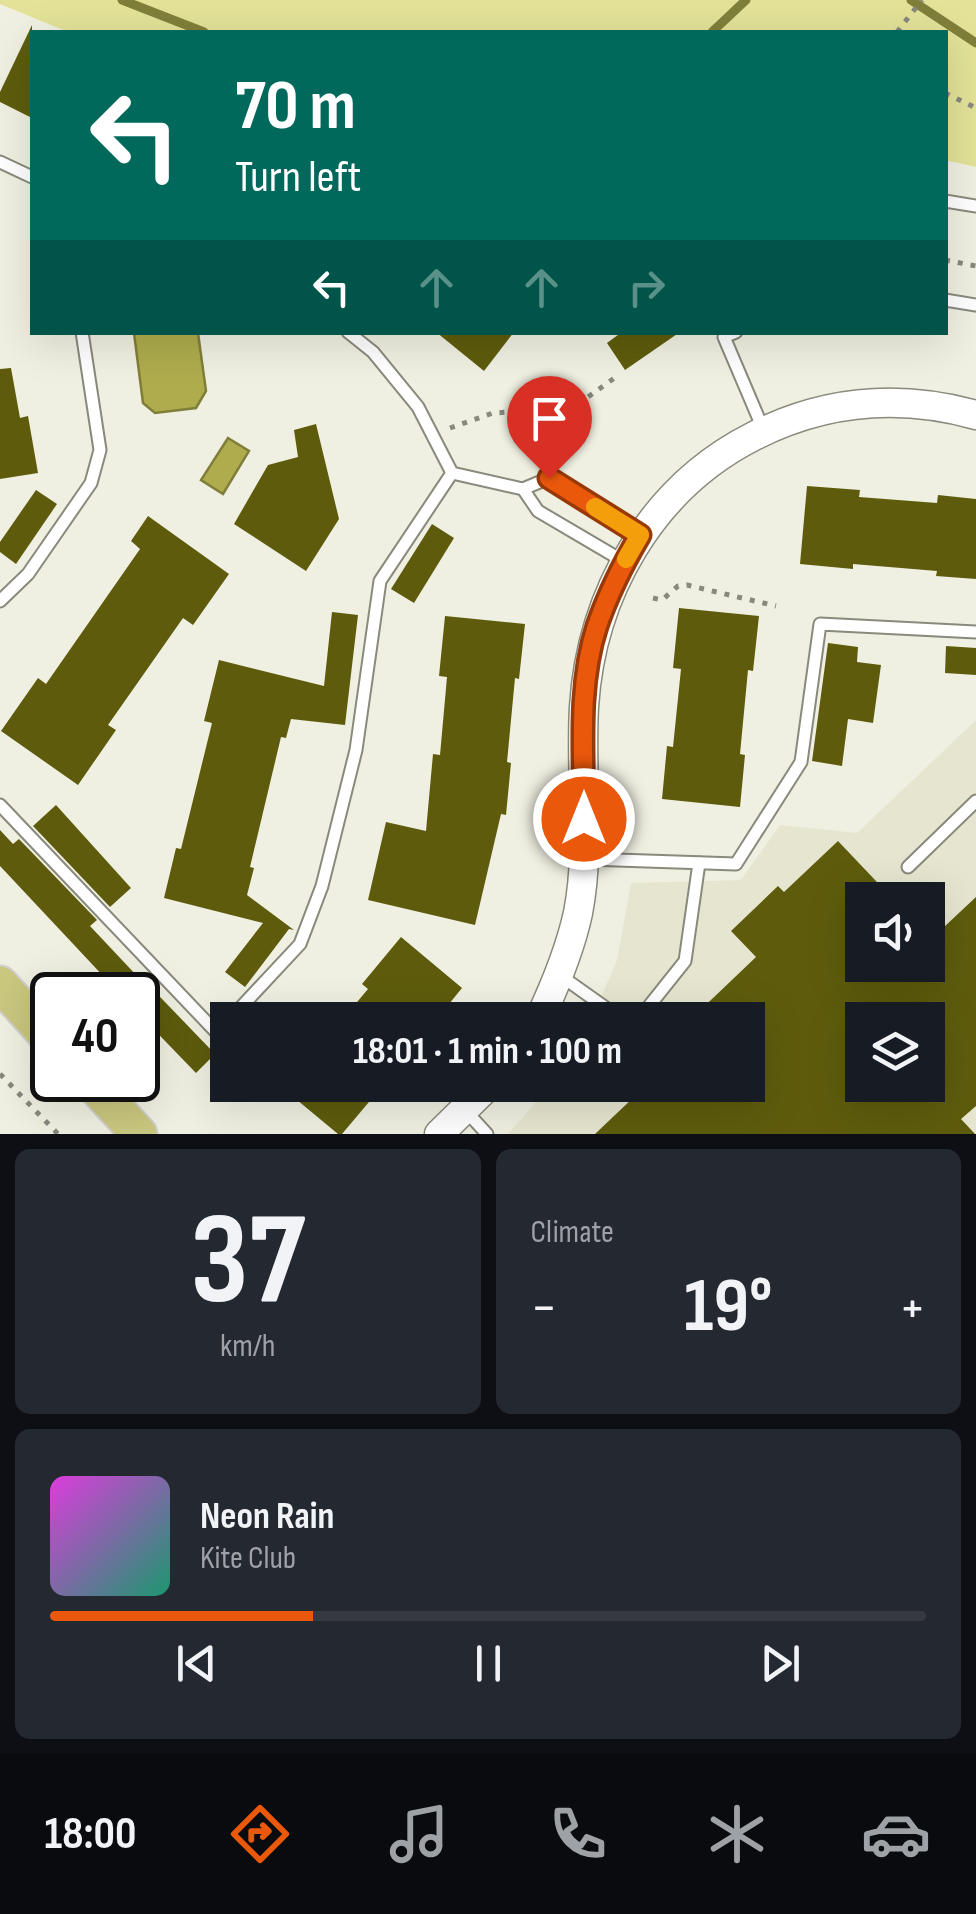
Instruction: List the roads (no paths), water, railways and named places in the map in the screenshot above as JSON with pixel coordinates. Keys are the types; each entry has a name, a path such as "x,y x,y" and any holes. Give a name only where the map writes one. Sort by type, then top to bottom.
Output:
{"main road":[{"path":"0,984 30,1017"},
{"path":"108,1102 138,1134"}],"street":[{"path":"547,1002 560,975 578,913 588,666 596,629 612,588 640,535 700,471 728,449 764,431 818,412 900,402 942,406 976,416"},
{"path":"440,1134 473,1102"}],"lane":[{"path":"0,162 30,176"},
{"path":"948,201 976,206"},
{"path":"948,300 976,305"},
{"path":"0,601 28,574 91,483 100,450 82,335"},
{"path":"352,335 373,352 418,407 452,473 524,489 549,478 640,535"},
{"path":"727,335 764,431"},
{"path":"246,1002 300,944 322,886 356,750 380,580 452,473"},
{"path":"524,489 538,511 624,562"},
{"path":"583,859 736,864 801,762 820,624 976,632"},
{"path":"908,867 976,802"},
{"path":"0,805 210,1025"},
{"path":"652,1002 685,961 699,863"},
{"path":"560,975 598,1002"},
{"path":"465,1110 487,1134"}],"waterway":[{"path":"122,0 199,30"},
{"path":"714,30 746,0"},
{"path":"911,0 976,43"}]}
